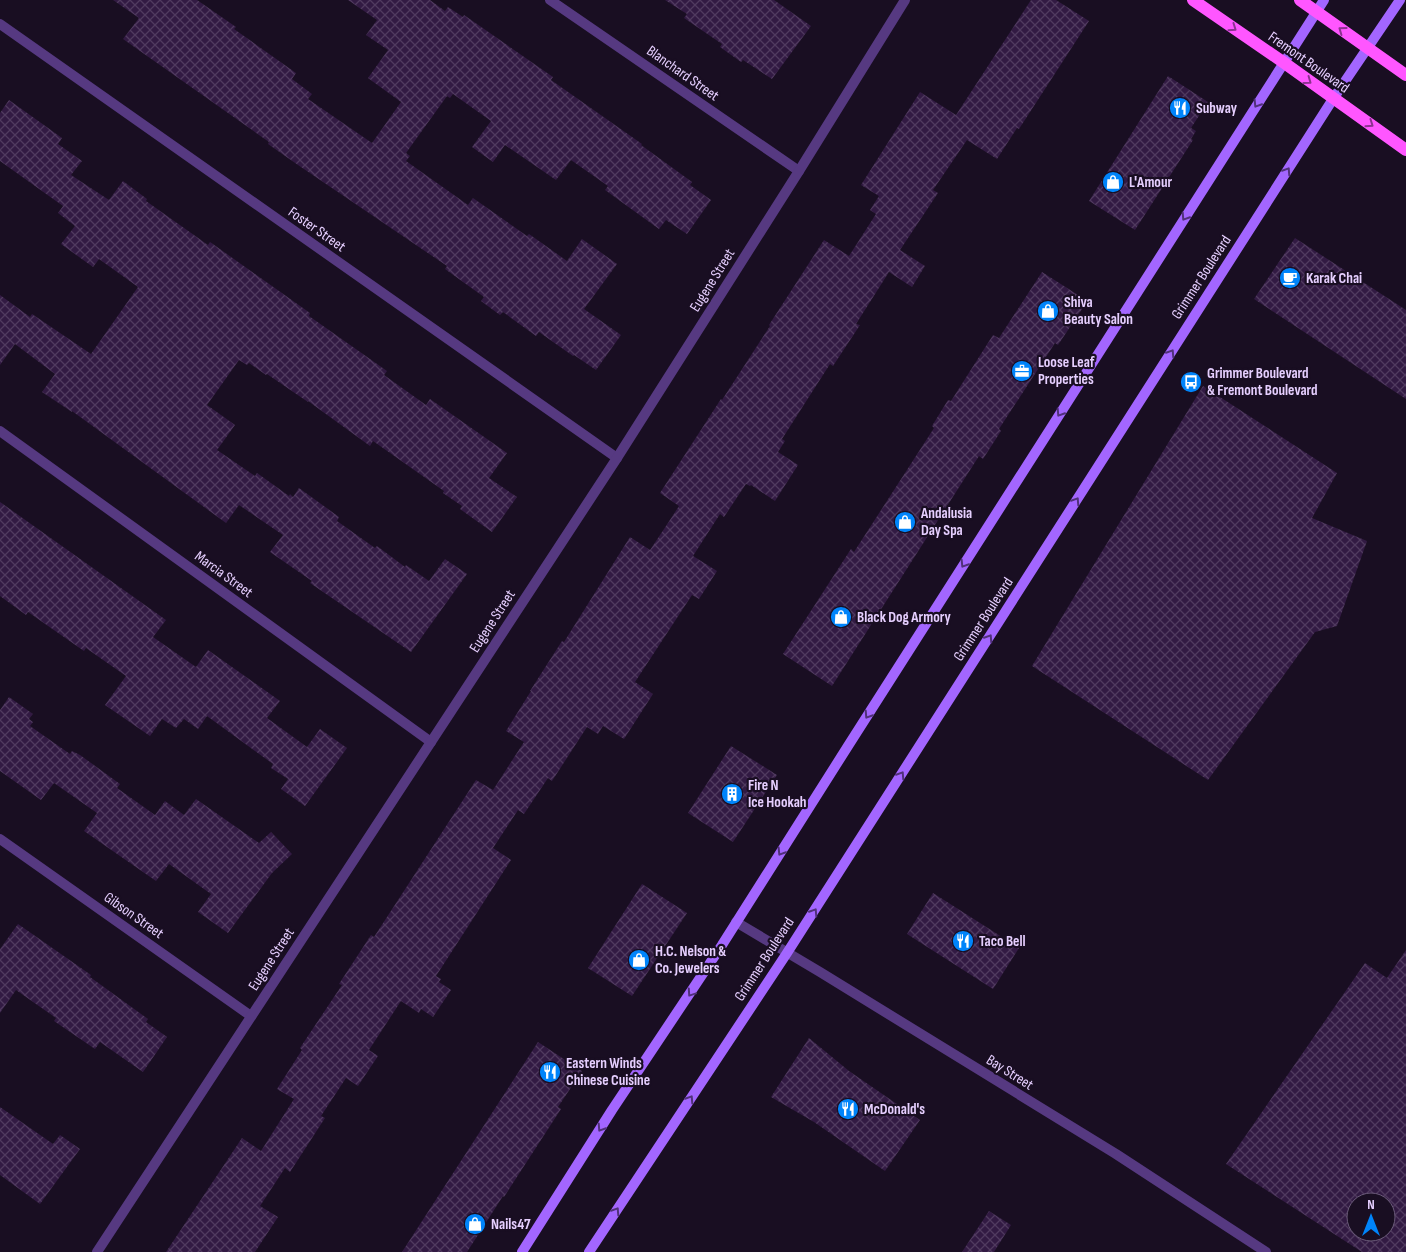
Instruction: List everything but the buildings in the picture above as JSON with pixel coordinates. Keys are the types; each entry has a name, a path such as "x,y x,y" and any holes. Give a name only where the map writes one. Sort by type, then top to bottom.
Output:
{"main road":[{"name":"Fremont Boulevard","path":"1193,0 1406,150"},
{"path":"1300,0 1406,75"},
{"path":"522,1252 612,1110 722,945 1324,0"},
{"name":"Grimmer Boulevard","path":"590,1252 787,953 1333,99 1400,0"}],"street":[{"name":"Blanchard Street","path":"550,0 799,171"},
{"name":"Eugene Street","path":"97,1252 617,458 905,0"},
{"name":"Foster Street","path":"0,24 617,458"},
{"name":"Marcia Street","path":"0,431 431,742"},
{"name":"Gibson Street","path":"0,839 251,1016"},
{"name":"Bay Street","path":"736,922 1116,1154 1266,1252"}],"place":[{"name":"Subway","path":"1180,108"},
{"name":"L'Amour","path":"1113,182"},
{"name":"Karak Chai","path":"1290,278"},
{"name":"Shiva Beauty Salon","path":"1048,311"},
{"name":"Loose Leaf Properties","path":"1022,371"},
{"name":"Grimmer Boulevard & Fremont Boulevard","path":"1191,382"},
{"name":"Andalusia Day Spa","path":"905,522"},
{"name":"Black Dog Armory","path":"841,617"},
{"name":"Fire N Ice Hookah","path":"732,794"},
{"name":"Taco Bell","path":"963,941"},
{"name":"H.C. Nelson & Co. Jewelers","path":"639,960"},
{"name":"Eastern Winds Chinese Cuisine","path":"550,1072"},
{"name":"McDonald's","path":"848,1109"},
{"name":"Nails47","path":"475,1224"}]}
